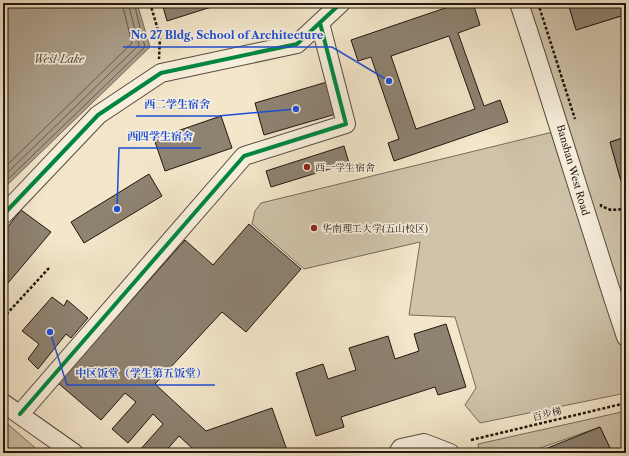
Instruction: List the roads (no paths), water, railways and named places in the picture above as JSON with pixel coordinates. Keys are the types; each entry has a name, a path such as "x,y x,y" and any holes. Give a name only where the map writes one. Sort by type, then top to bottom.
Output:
{"street":[{"path":"3,215 98,115 154,78 162,73 297,44 341,3"},
{"name":"Banshan West Road","path":"519,3 561,130 579,195 626,337"},
{"path":"20,414 244,156 346,124 320,23"},
{"path":"3,403 74,453"},
{"path":"398,453 401,448 424,443 450,453"}],"water":[{"name":"West Lake","path":"3,3 137,3 150,47 3,189"}],"place":[{"name":"No 27 Bldg, School of Architecture","path":"389,81"},
{"name":"西二学生宿舍","path":"296,109"},
{"name":"西一学生宿舍","path":"307,167"},
{"name":"西四学生宿舍","path":"117,209"},
{"name":"华南理工大学(五山校区)","path":"314,228"},
{"name":"中区饭堂（学生第五饭堂）","path":"50,332"}]}
